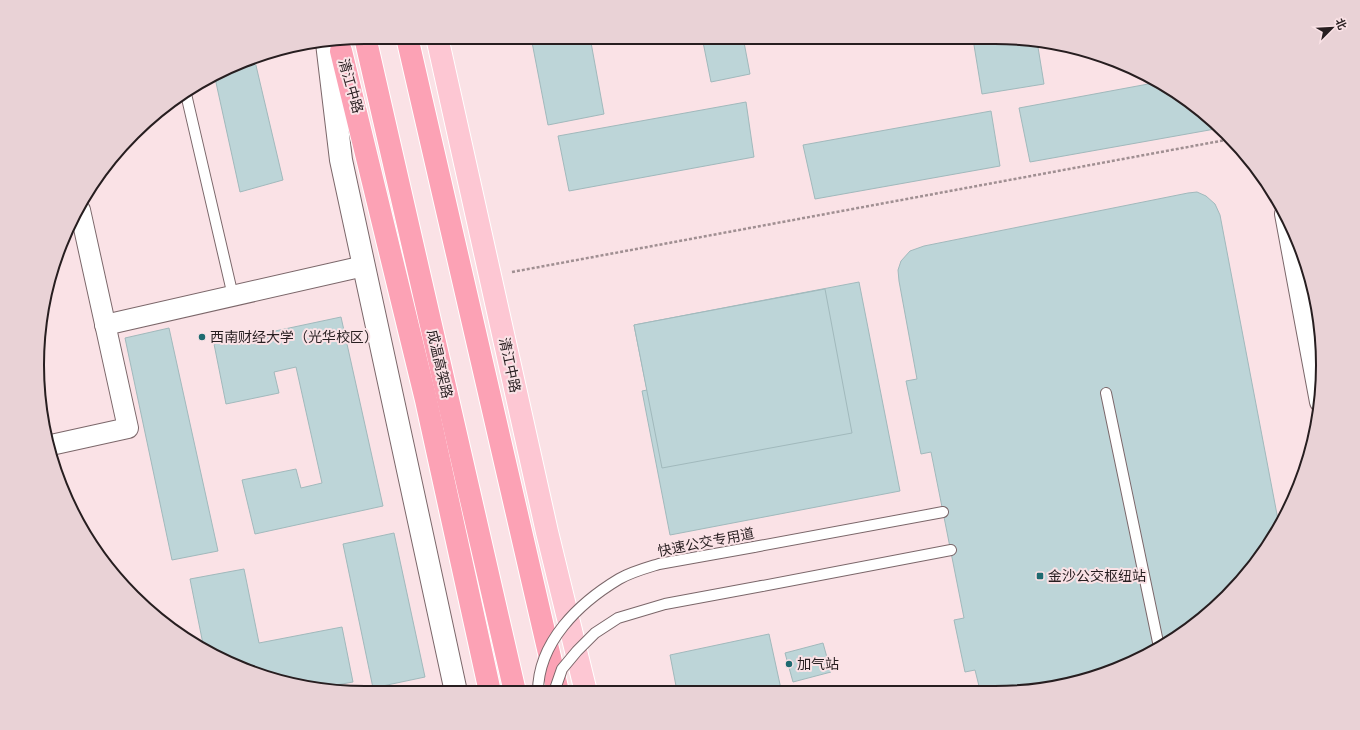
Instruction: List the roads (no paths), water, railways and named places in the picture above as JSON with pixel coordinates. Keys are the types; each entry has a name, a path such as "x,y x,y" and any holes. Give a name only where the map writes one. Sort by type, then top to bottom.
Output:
{"highway":[{"name":"成温高架路","path":"367,44 515,686"},
{"path":"409,44 557,686"},
{"path":"336,46 426,400 489,686"}],"main road":[{"name":"清江中路","path":"439,44 547,532 585,686"},
{"name":"清江中路","path":"336,46 392,229 495,686"}],"street":[{"path":"336,46 341,160 455,686"},
{"path":"54,444 128,428 81,215"},
{"path":"1289,236 1315,377"},
{"path":"105,326 364,266"}],"lane":[{"path":"187,98 233,296"},
{"path":"1106,393 1158,642"},
{"name":"快速公交专用道","path":"538,686 547,651 564,625 588,600 620,578 644,568 659,564 943,512"},
{"path":"556,686 562,669 577,651 595,633 618,618 665,604 951,550"}],"place":[{"name":"西南财经大学（光华校区）","path":"202,337"},
{"name":"金沙公交枢纽站","path":"1040,576"},
{"name":"加气站","path":"789,664"}]}
